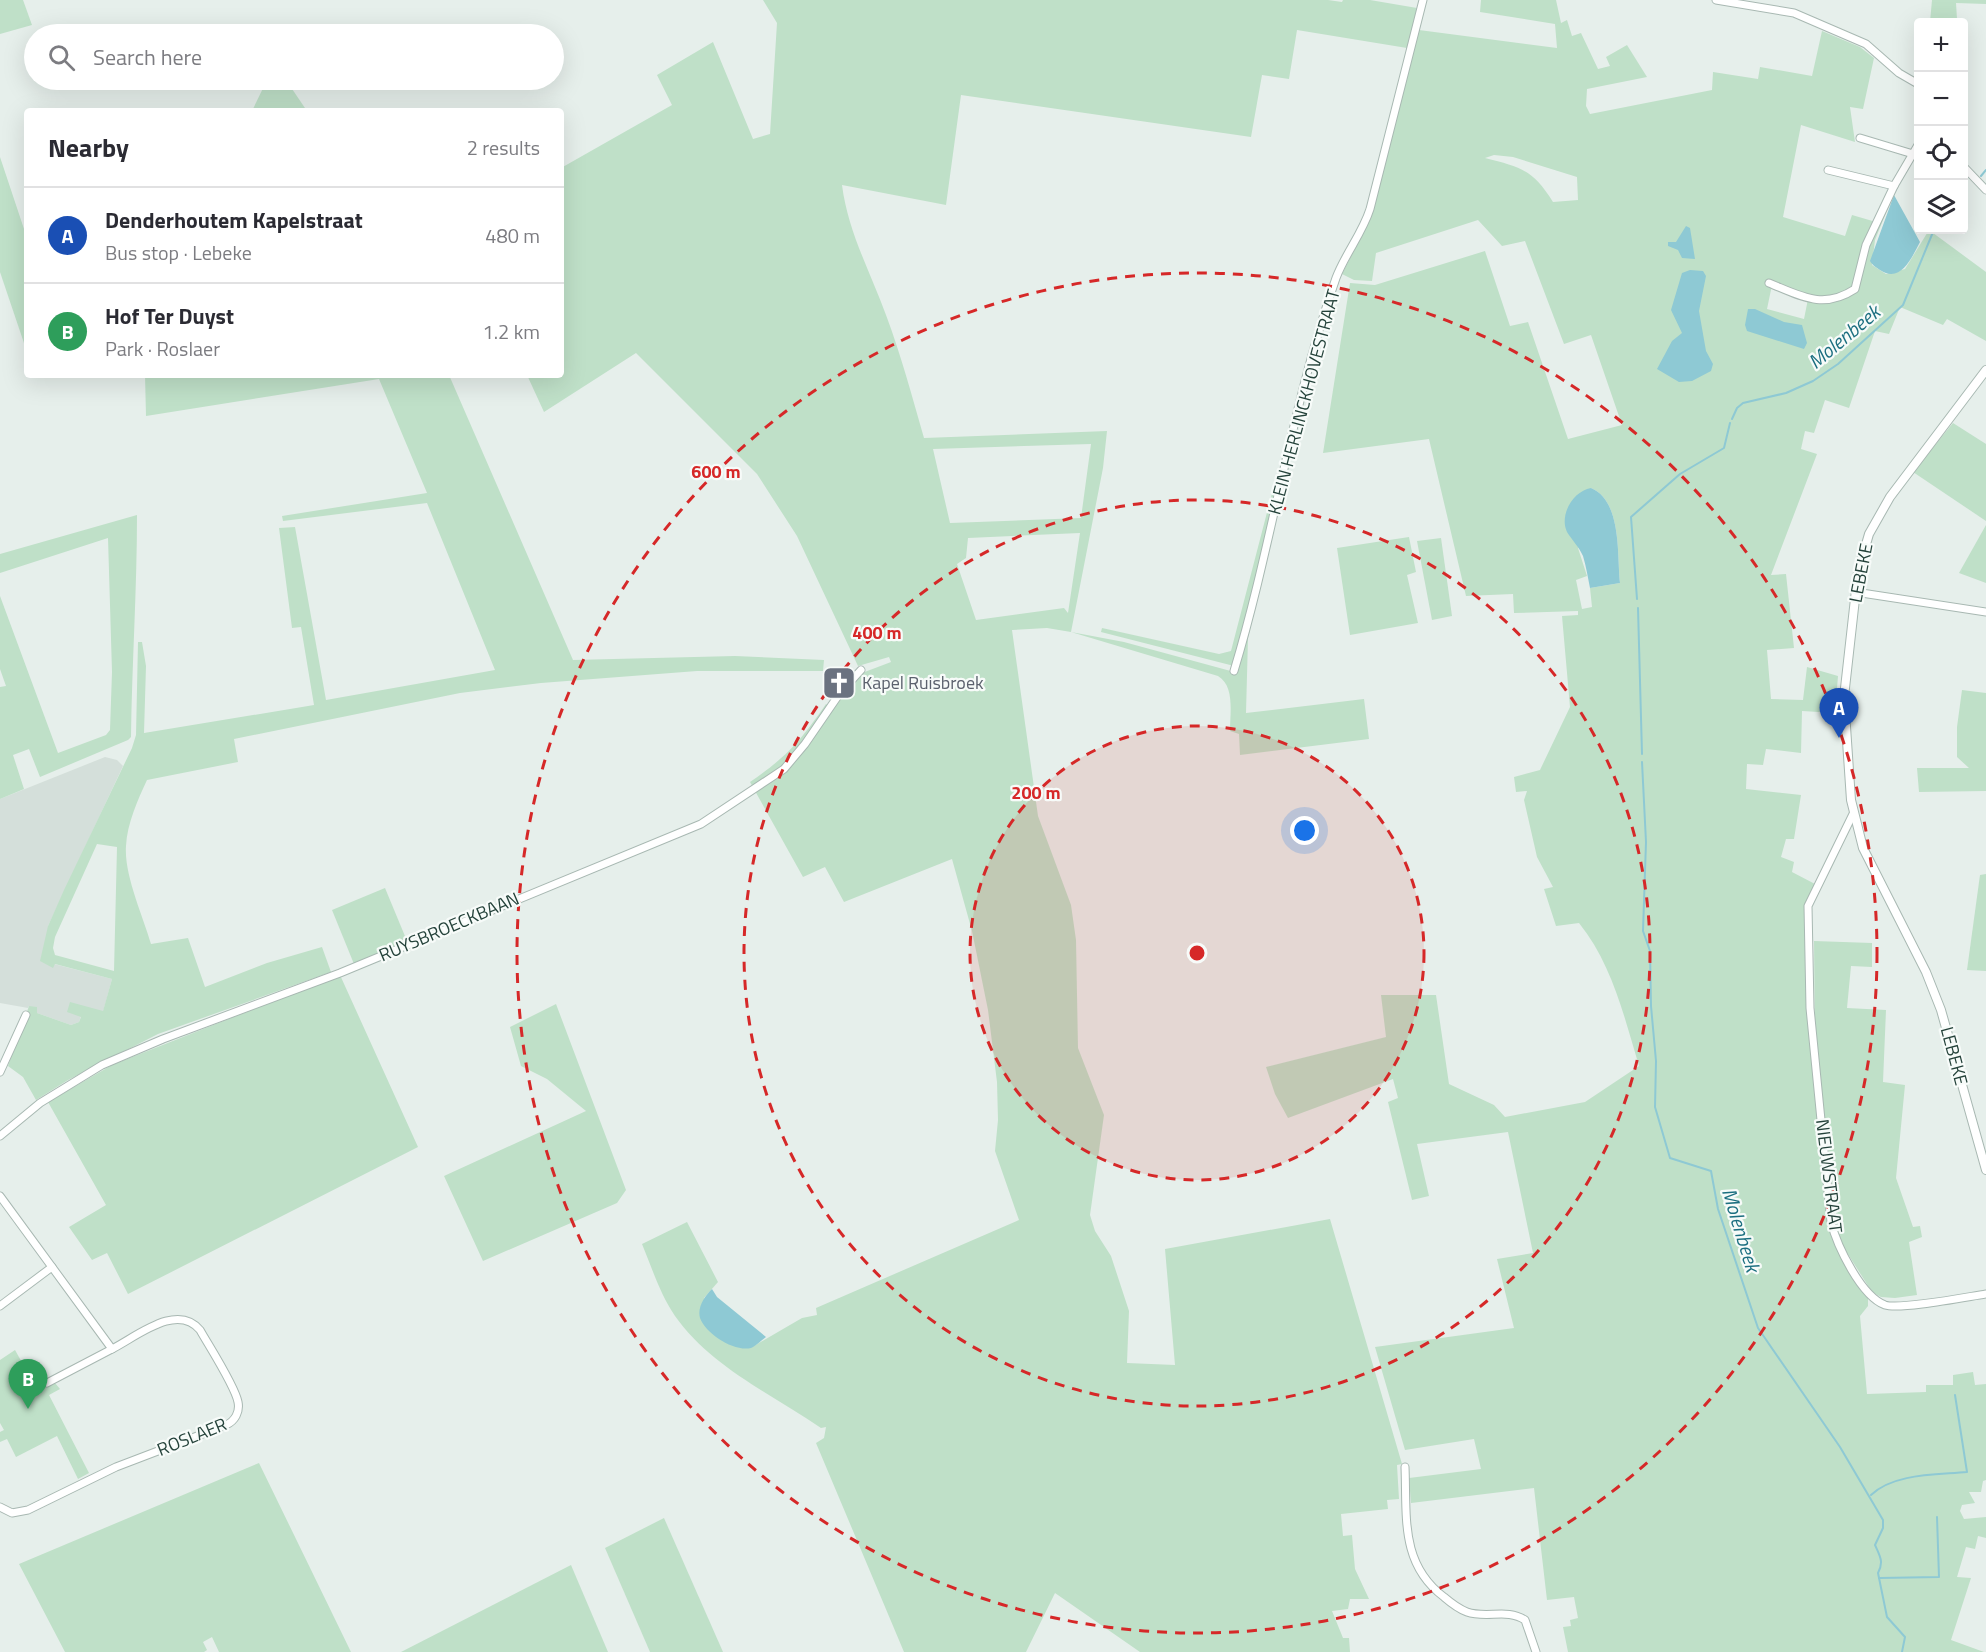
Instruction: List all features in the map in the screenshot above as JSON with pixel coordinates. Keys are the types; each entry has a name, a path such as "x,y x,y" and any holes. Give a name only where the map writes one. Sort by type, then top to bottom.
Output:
{"street":[{"name":"KLEIN HERLINCKHOVESTRAAT","path":"1234,671 1310,366 1337,276 1364,228 1370,209 1423,0"},
{"path":"1716,0 1794,13 1866,44 1899,73 1914,82"},
{"path":"1768,283 1808,299 1830,301 1855,289 1866,245 1894,186 1913,153 1860,138"},
{"path":"1828,170 1894,186"},
{"path":"1968,171 1986,190"},
{"name":"LEBEKE","path":"1986,370 1877,517 1862,554 1855,592 1844,697 1845,735 1853,814 1863,848 1926,972 1941,1010 1986,1170"},
{"path":"1855,592 1986,612"},
{"name":"RUYSBROECKBAAN","path":"0,1136 40,1103 102,1065 163,1039 340,973 659,839 701,824 784,769 805,744 840,693 861,670"},
{"name":"NIEUWSTRAAT","path":"1853,814 1808,906 1813,1047 1835,1238 1871,1297 1887,1306 1986,1294"},
{"path":"0,1072 26,1014"},
{"path":"0,1196 112,1349"},
{"path":"0,1306 52,1267"},
{"name":"ROSLAER","path":"0,1507 12,1513 28,1510 116,1467 226,1425 235,1418 238,1411 237,1398 192,1321 173,1318 47,1383"},
{"path":"1405,1467 1408,1541 1418,1572 1431,1587 1468,1613 1512,1614 1525,1620 1536,1652"}],"shaded area":[{"path":"105,757 117,760 123,766 48,926 54,964 112,979 103,1012 81,1016 79,1022 71,1025 37,1013 29,1006 28,1008 0,1003 0,799"}],"green space":[{"path":"0,0 23,0 32,24 24,24 24,27 0,34"},
{"path":"763,0 1328,0 1342,2 1343,0 1370,0 1417,8 1407,48 1297,30 1289,79 1262,75 1251,137 961,95 946,205 842,185 854,235 891,330 924,438 1107,431 1103,468 1071,632 1047,628 1012,630 1038,816 1071,905 1076,940 1078,1048 1104,1115 1090,1215 1095,1231 1111,1256 1129,1311 1127,1363 1175,1365 1165,1249 1330,1219 1402,1464 1397,1465 1399,1499 1387,1500 1388,1509 1341,1514 1343,1536 1352,1535 1355,1569 1369,1599 1350,1599 1348,1609 1332,1611 1343,1638 1349,1638 1350,1652 1140,1652 1055,1593 1026,1652 904,1652 816,1443 824,1438 826,1427 821,1428 742,1378 689,1334 665,1299 642,1244 687,1222 718,1282 704,1298 752,1347 802,1318 817,1315 816,1308 1019,1220 995,1151 998,1120 997,1082 988,1010 972,931 952,859 844,902 825,867 803,877 750,782 793,747 826,704 833,709 862,673 891,662 889,657 858,666 797,536 757,474 636,353 544,412 528,378 564,378 564,166 672,105 657,75 713,42 753,139 770,134 777,23","holes":["1091,444 1081,518 950,523 933,449","1080,533 1068,613 1064,608 976,620 957,564 966,558 968,538"]},
{"path":"1481,0 1556,0 1561,23 1567,20 1572,36 1581,33 1598,69 1610,66 1606,57 1627,45 1647,77 1587,89 1586,106 1590,114 1712,90 1713,72 1758,79 1760,67 1812,76 1822,31 1860,47 1874,58 1863,109 1850,107 1855,142 1801,125 1783,217 1845,236 1852,215 1876,222 1892,198 1875,240 1872,265 1886,274 1905,269 1927,234 1934,234 1986,272 1986,341 1947,319 1943,325 1900,307 1889,334 1875,331 1849,408 1825,400 1814,433 1805,431 1801,449 1817,454 1771,575 1786,574 1794,648 1767,650 1771,699 1803,700 1807,667 1838,676 1835,713 1802,711 1801,753 1766,749 1763,765 1747,764 1746,789 1801,795 1794,839 1786,839 1781,857 1794,862 1792,872 1815,884 1805,904 1807,954 1831,1234 1868,1297 1868,1306 1860,1316 1867,1394 1926,1392 1926,1385 1953,1385 1953,1375 1973,1372 1975,1385 1986,1384 1986,1480 1983,1481 1981,1492 1969,1492 1975,1503 1962,1505 1960,1511 1964,1519 1986,1517 1986,1538 1978,1536 1975,1549 1966,1547 1957,1577 1971,1578 1951,1640 1984,1652 1568,1652 1563,1627 1571,1626 1570,1620 1578,1618 1574,1597 1547,1600 1534,1488 1411,1503 1409,1478 1481,1469 1474,1439 1405,1450 1375,1347 1514,1328 1497,1259 1533,1253 1508,1132 1417,1144 1429,1196 1412,1200 1388,1102 1398,1098 1393,1079 1288,1118 1275,1094 1266,1067 1386,1037 1381,995 1436,995 1449,1084 1494,1105 1505,1117 1585,1102 1639,1066 1616,991 1590,939 1579,923 1556,926 1544,889 1553,887 1537,857 1524,800 1527,791 1516,792 1514,777 1540,770 1570,707 1562,616 1578,615 1578,611 1514,613 1513,594 1466,596 1429,439 1323,453 1350,283 1375,285 1485,251 1510,326 1528,322 1568,439 1622,425 1591,335 1564,344 1525,241 1502,246 1478,220 1376,253 1372,281 1354,280 1342,274 1367,225 1419,30 1557,48 1555,24 1480,12","holes":["1494,155 1513,157 1577,177 1578,200 1553,202 1539,183 1525,171 1485,158","1772,285 1808,299 1804,319 1767,309","1591,488 1601,495 1613,516 1618,544 1620,583 1590,588 1592,607 1582,609 1576,580 1587,576 1578,548"]},
{"path":"1932,0 1986,0 1986,4 1956,3 1957,18 1930,18"},
{"path":"262,90 293,90 305,108 253,108"},
{"path":"0,157 24,229 24,343 0,272"},
{"path":"145,378 450,378 573,660 735,656 824,660 823,671 697,671 541,683 460,693 234,739 238,762 147,780 131,820 126,857 131,882 151,944 188,938 205,987 267,963 322,947 331,972 158,1034 68,1080 36,1100 23,1077 8,1066 29,1006 37,1007 37,1013 71,1025 79,1022 81,1017 67,1012 70,1002 103,1011 112,979 55,964 53,968 40,961 48,926 132,748 136,735 138,642 142,642 146,666 144,733 314,705 301,627 292,628 279,528 295,527 326,700 495,670 427,503 283,521 282,516 427,493 379,379 146,416","holes":["97,844 117,847 114,971 55,955 53,948 55,937"]},
{"path":"1953,423 1986,444 1986,521 1913,472"},
{"path":"1277,474 1286,476 1248,638 1246,713 1364,699 1369,739 1240,755 1239,734 1230,731 1229,693 1227,686 1218,676 1071,632 1124,642 1238,673 1238,667 1101,632 1102,628 1219,654 1231,651"},
{"path":"137,515 131,737 40,777 29,749 13,755 24,789 0,799 0,687 6,686 0,669 0,596 58,753 106,735 110,730 112,672 108,538 0,573 0,554"},
{"path":"1986,525 1986,583 1959,573"},
{"path":"1409,537 1416,572 1407,575 1418,623 1350,635 1337,548"},
{"path":"1441,538 1452,616 1432,620 1417,541"},
{"path":"1962,690 1986,693 1986,791 1919,792 1917,768 1969,768 1957,757 1957,727"},
{"path":"1986,874 1986,971 1967,970 1980,875"},
{"path":"385,888 407,941 354,964 332,910"},
{"path":"1814,941 1872,943 1872,967 1851,966 1847,1008 1886,1010 1883,1082 1905,1085 1896,1178 1913,1227 1920,1226 1922,1237 1909,1242 1917,1295 1895,1298 1881,1297 1872,1292 1839,1240 1815,1035"},
{"path":"340,975 418,1147 128,1294 107,1253 92,1260 69,1227 106,1205 48,1102 112,1065"},
{"path":"556,1004 626,1190 617,1203 483,1261 444,1176 586,1111 547,1079 521,1066 510,1027"},
{"path":"15,1350 33,1382 44,1378 48,1385 55,1383 60,1389 49,1395 89,1473 78,1479 57,1436 16,1457 7,1439 0,1442 0,1432 4,1430 0,1423 0,1360"},
{"path":"259,1463 351,1652 219,1652 212,1637 203,1642 207,1650 204,1652 65,1652 19,1564"},
{"path":"664,1518 723,1652 650,1652 605,1548"},
{"path":"571,1565 608,1652 401,1652"}],"water":[{"path":"1894,195 1920,242 1905,267 1894,274 1880,270 1870,261"},
{"path":"1686,226 1690,228 1695,259 1682,258 1678,250 1668,246 1668,242 1676,242"},
{"path":"1690,270 1703,271 1706,276 1699,311 1706,351 1713,364 1711,371 1692,381 1679,382 1657,369 1672,341 1682,333 1671,310 1682,273"},
{"path":"1748,309 1755,309 1784,322 1802,325 1807,343 1804,349 1747,331 1745,325"},
{"path":"1591,488 1601,495 1613,516 1618,544 1620,583 1590,588 1583,556 1567,532 1565,518 1573,499 1584,490"},
{"path":"712,1289 717,1297 766,1337 753,1347 744,1349 714,1336 703,1324 699,1314 702,1302"}],"waterway":[{"name":"Molenbeek","path":"1981,176 1986,170"},
{"name":"Molenbeek","path":"1732,419 1737,408 1743,403 1786,393 1813,381 1838,364 1903,305 1932,234"},
{"name":"Molenbeek","path":"1637,599 1631,517 1680,474 1724,448 1730,423"},
{"name":"Molenbeek","path":"1638,608 1642,754"},
{"name":"Molenbeek","path":"1642,762 1646,842 1643,931 1650,951 1651,1006 1656,1061 1655,1107 1670,1158 1711,1171 1718,1209 1758,1328 1840,1447 1883,1520 1883,1528 1875,1545 1881,1562 1878,1573 1887,1617 1905,1637 1902,1652"},
{"path":"1871,1495 1891,1483 1916,1476 1967,1472 1955,1395"},
{"path":"1879,1578 1939,1577 1937,1517"}],"place":[{"name":"Kapel Ruisbroek","path":"839,683"},
{"name":"Denderhoutem Kapelstraat","path":"1839,738"},
{"name":"Hof Ter Duyst","path":"28,1409"}]}
